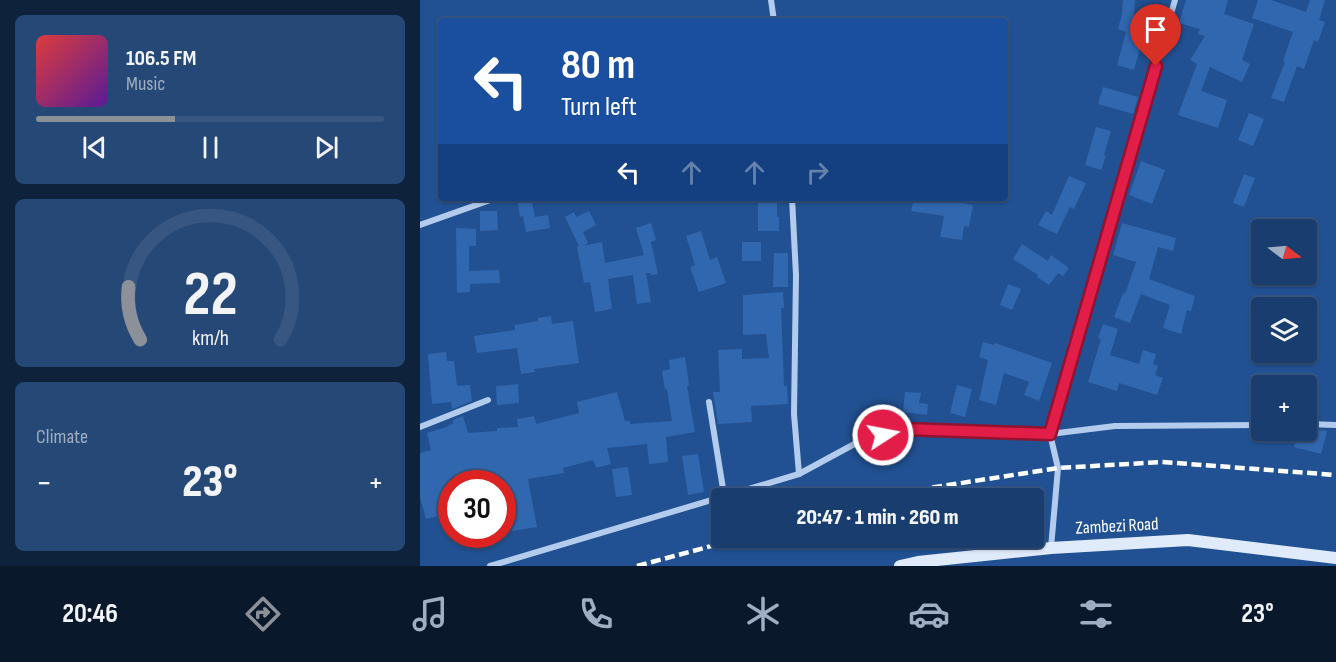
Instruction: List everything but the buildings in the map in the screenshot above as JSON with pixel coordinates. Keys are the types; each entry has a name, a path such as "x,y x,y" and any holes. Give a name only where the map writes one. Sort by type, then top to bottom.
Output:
{"main road":[{"name":"Zambezi Road","path":"900,566 918,562 1051,548 1188,540 1336,558"}],"street":[{"path":"771,0 774,18"},
{"path":"1051,548 1058,468 1050,434 1175,0"},
{"path":"420,225 488,201"},
{"path":"792,201 796,275 794,414 799,474"},
{"path":"420,427 488,400"},
{"path":"709,402 723,488"},
{"path":"1317,424 1336,425"},
{"path":"749,488 799,474 861,441 905,429 1050,434 1115,426 1251,425"},
{"path":"490,566 711,499"}],"railway":[{"path":"929,488 1058,468 1162,462 1336,475"},
{"path":"637,566 711,546"}],"route":[{"path":"883,435 905,429 1050,434 1156,66"}]}
